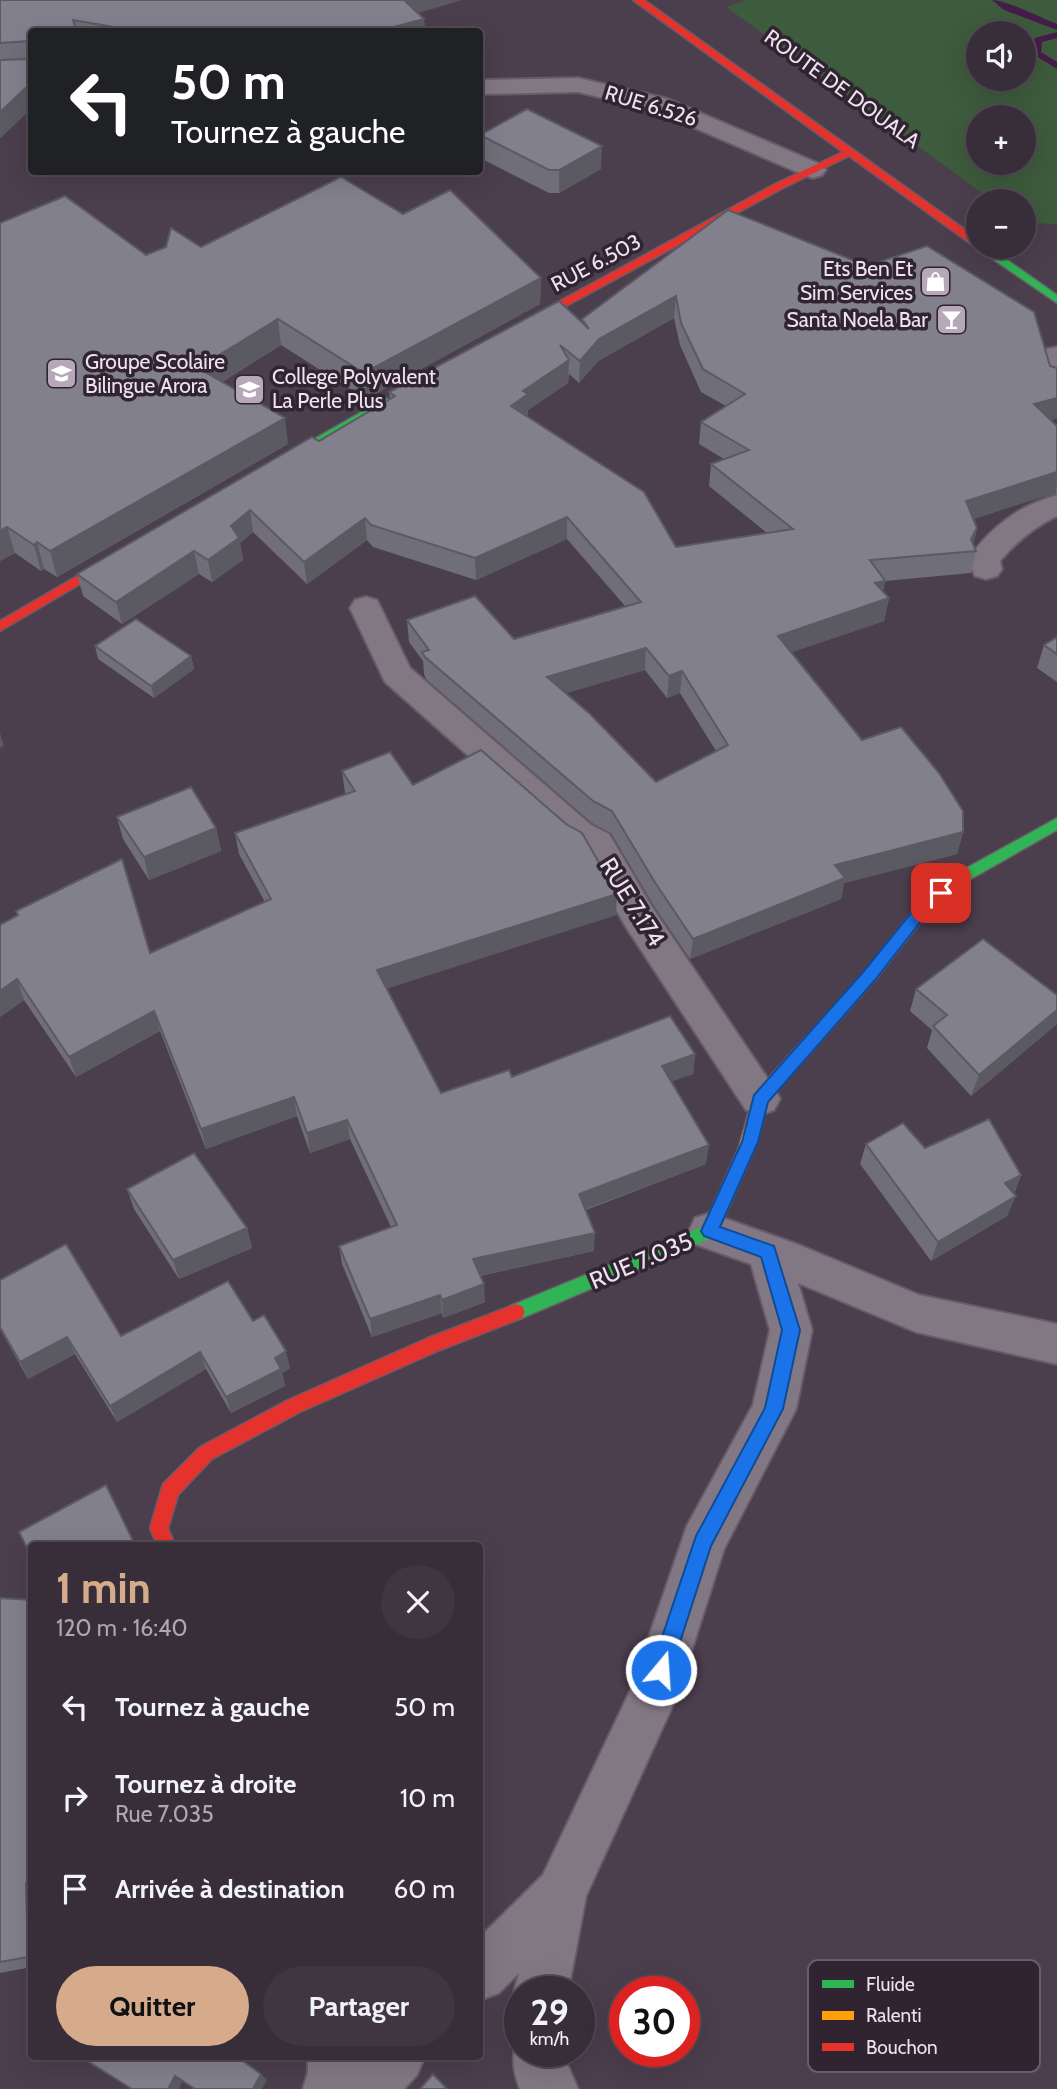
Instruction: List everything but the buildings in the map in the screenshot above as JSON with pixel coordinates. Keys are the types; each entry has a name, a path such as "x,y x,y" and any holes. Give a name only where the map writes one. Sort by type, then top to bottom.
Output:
{"street":[{"path":"638,0 966,235"},
{"name":"RUE 6.526","path":"483,87 579,85 659,104 813,170"},
{"name":"RUE 6.503","path":"499,339 850,152"},
{"path":"1000,259 1057,300"},
{"path":"1057,355 1052,361 1057,381"},
{"path":"252,478 396,397"},
{"path":"986,569 984,560 1010,529 1057,505"},
{"path":"0,627 139,544"},
{"name":"RUE 7.174","path":"366,608 397,674 579,834 596,843 639,917 760,1099"},
{"name":"RUE 7.035","path":"165,1542 159,1528 170,1490 206,1453 294,1406 396,1361 710,1231 750,1142 760,1099 870,976 924,907 957,880 1057,823"},
{"path":"710,1231 916,1313 1057,1344"},
{"path":"768,1252 791,1330"},
{"path":"544,1976 561,1894 653,1696 703,1542 774,1409 791,1330 830,1277"},
{"path":"483,1971 561,1894"},
{"path":"330,2089 335,2060"},
{"path":"367,2089 394,2060"},
{"path":"541,2067 542,2076 551,2089"}],"green space":[{"path":"745,0 1057,0 1057,224 1036,223 1036,189 976,189 726,7"}],"waterway":[{"path":"997,0 1007,8 1057,27"},
{"path":"1057,35 1038,40 1036,53 1057,66"}],"traffic: fast":[{"path":"999,259 1057,300"},
{"path":"271,467 386,402"},
{"path":"934,899 957,880 1057,823"},
{"path":"516,1312 710,1231 746,1150"}],"traffic: slow":[{"path":"746,1150 760,1099 870,976 924,907 934,899"}],"traffic: jam":[{"path":"638,0 966,235"},
{"path":"518,328 779,186 850,152"},
{"path":"0,627 122,554"},
{"path":"165,1542 159,1528 170,1490 206,1453 294,1406 434,1344 516,1312"}],"place":[{"name":"Ets Ben Et Sim Services","path":"936,281"},
{"name":"Santa Noela Bar","path":"951,320"},
{"name":"Groupe Scolaire Bilingue Arora","path":"62,374"},
{"name":"College Polyvalent La Perle Plus","path":"249,389"}],"route":[{"path":"661,1670 703,1542 774,1409 791,1330 768,1252 710,1231 750,1142 760,1099 870,976 924,907 941,893"}]}
